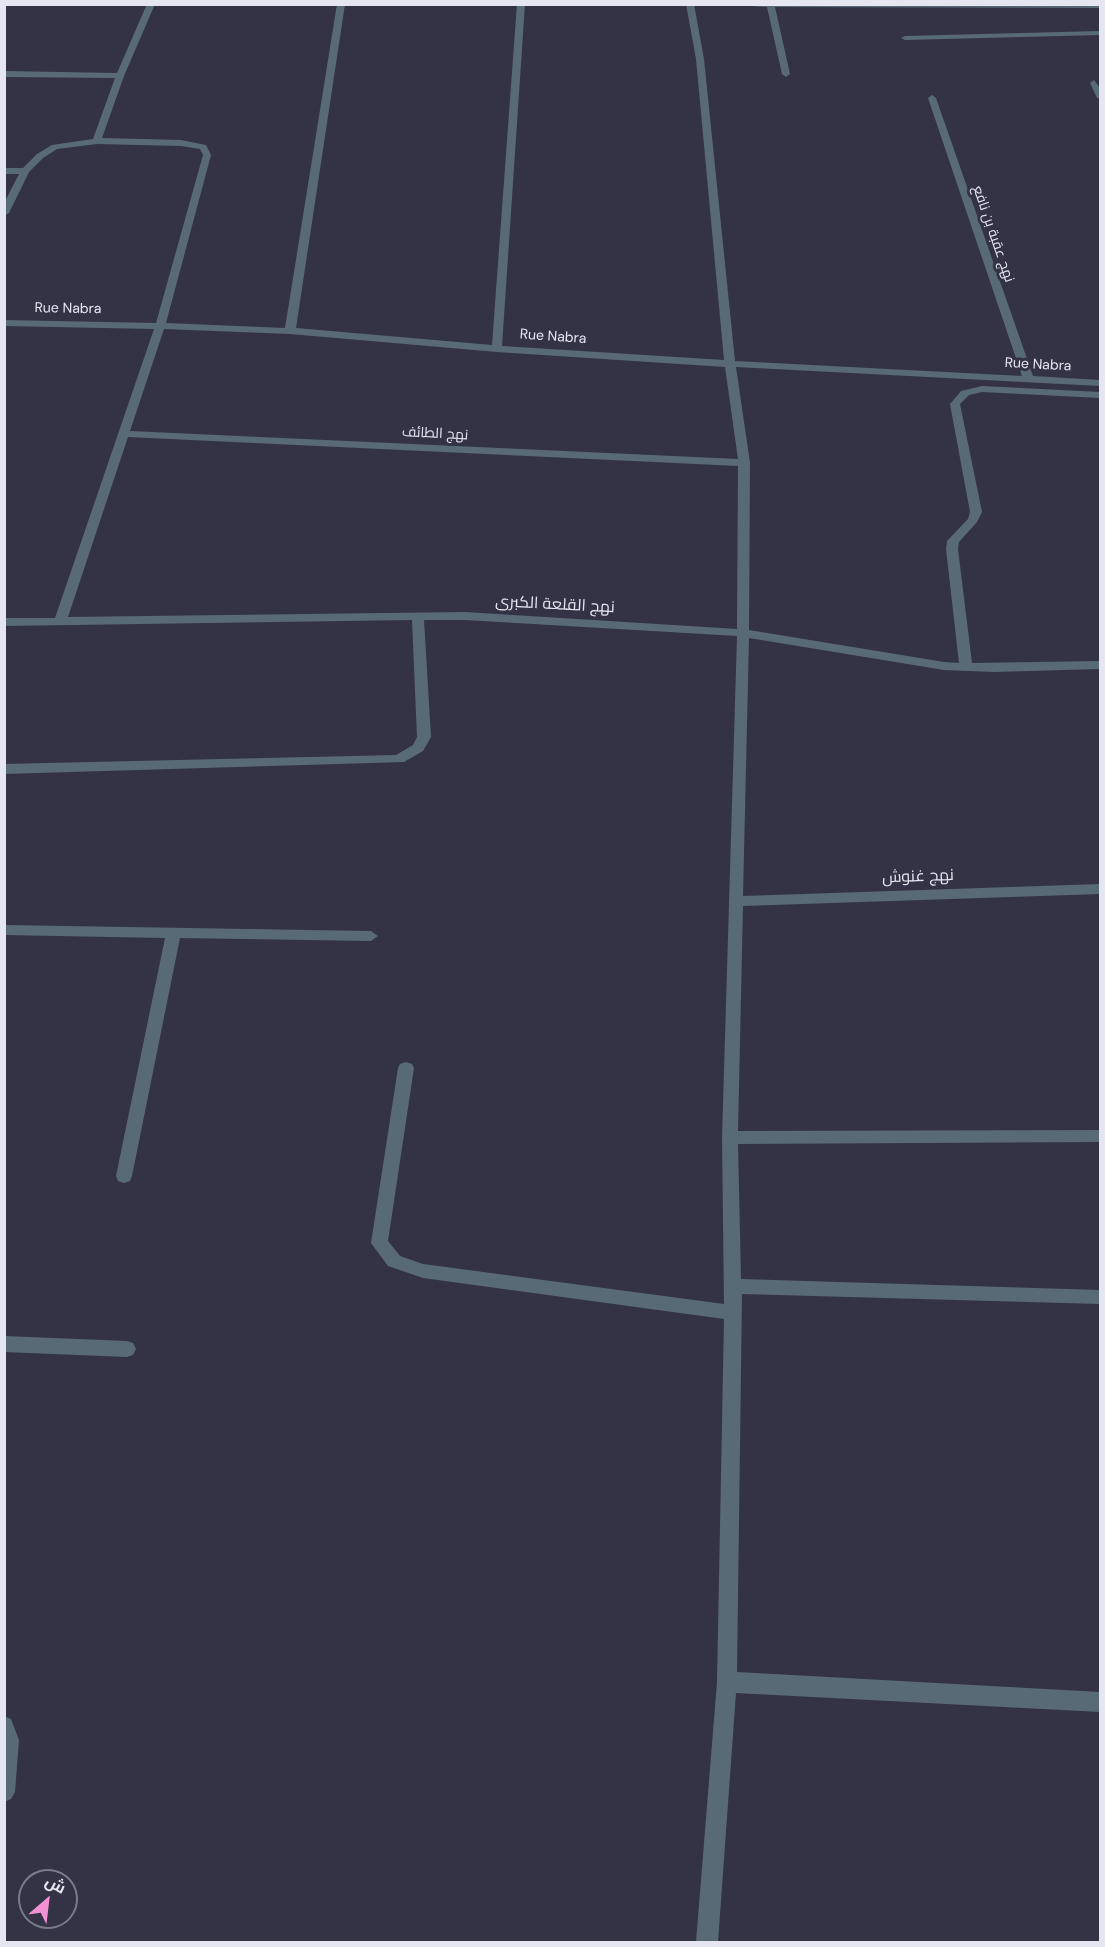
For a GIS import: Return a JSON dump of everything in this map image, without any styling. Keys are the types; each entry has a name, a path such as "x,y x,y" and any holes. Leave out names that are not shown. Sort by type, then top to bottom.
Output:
{"street":[{"path":"97,141 120,75 151,4"},
{"path":"290,331 341,4"},
{"path":"497,349 521,4"},
{"path":"690,4 700,59 730,364 744,463 743,633 730,1138 733,1286 727,1682 707,1942"},
{"path":"720,4 1101,6"},
{"path":"771,5 786,74"},
{"path":"905,38 1101,33"},
{"path":"4,74 120,75"},
{"path":"1094,83 1101,96"},
{"name":"نهج عقبة بن نافع","path":"932,98 1029,380"},
{"path":"4,213 25,171 40,156 56,147 97,141 182,143 203,147 207,154 206,167 160,326 60,622"},
{"path":"4,171 25,171"},
{"name":"Rue Nabra","path":"4,323 290,331 497,349 730,364 1101,383"},
{"path":"966,667 952,549 958,534 973,520 976,512 955,404 965,393 982,389 1101,395"},
{"name":"نهج الطائف","path":"124,434 744,463"},
{"path":"4,769 399,759 418,747 424,737 418,617"},
{"name":"نهج القلعة الكبرى","path":"4,622 496,617 743,633 944,666 1101,665"},
{"name":"نهج غنوش","path":"736,901 1101,889"},
{"path":"4,930 371,936"},
{"path":"124,1176 173,934"},
{"path":"406,1068 379,1243 394,1261 423,1271 732,1313"},
{"path":"730,1138 1101,1136"},
{"path":"733,1286 1101,1297"},
{"path":"4,1344 127,1349"},
{"path":"727,1682 1101,1702"},
{"path":"4,1726 9,1740 4,1792"}]}
